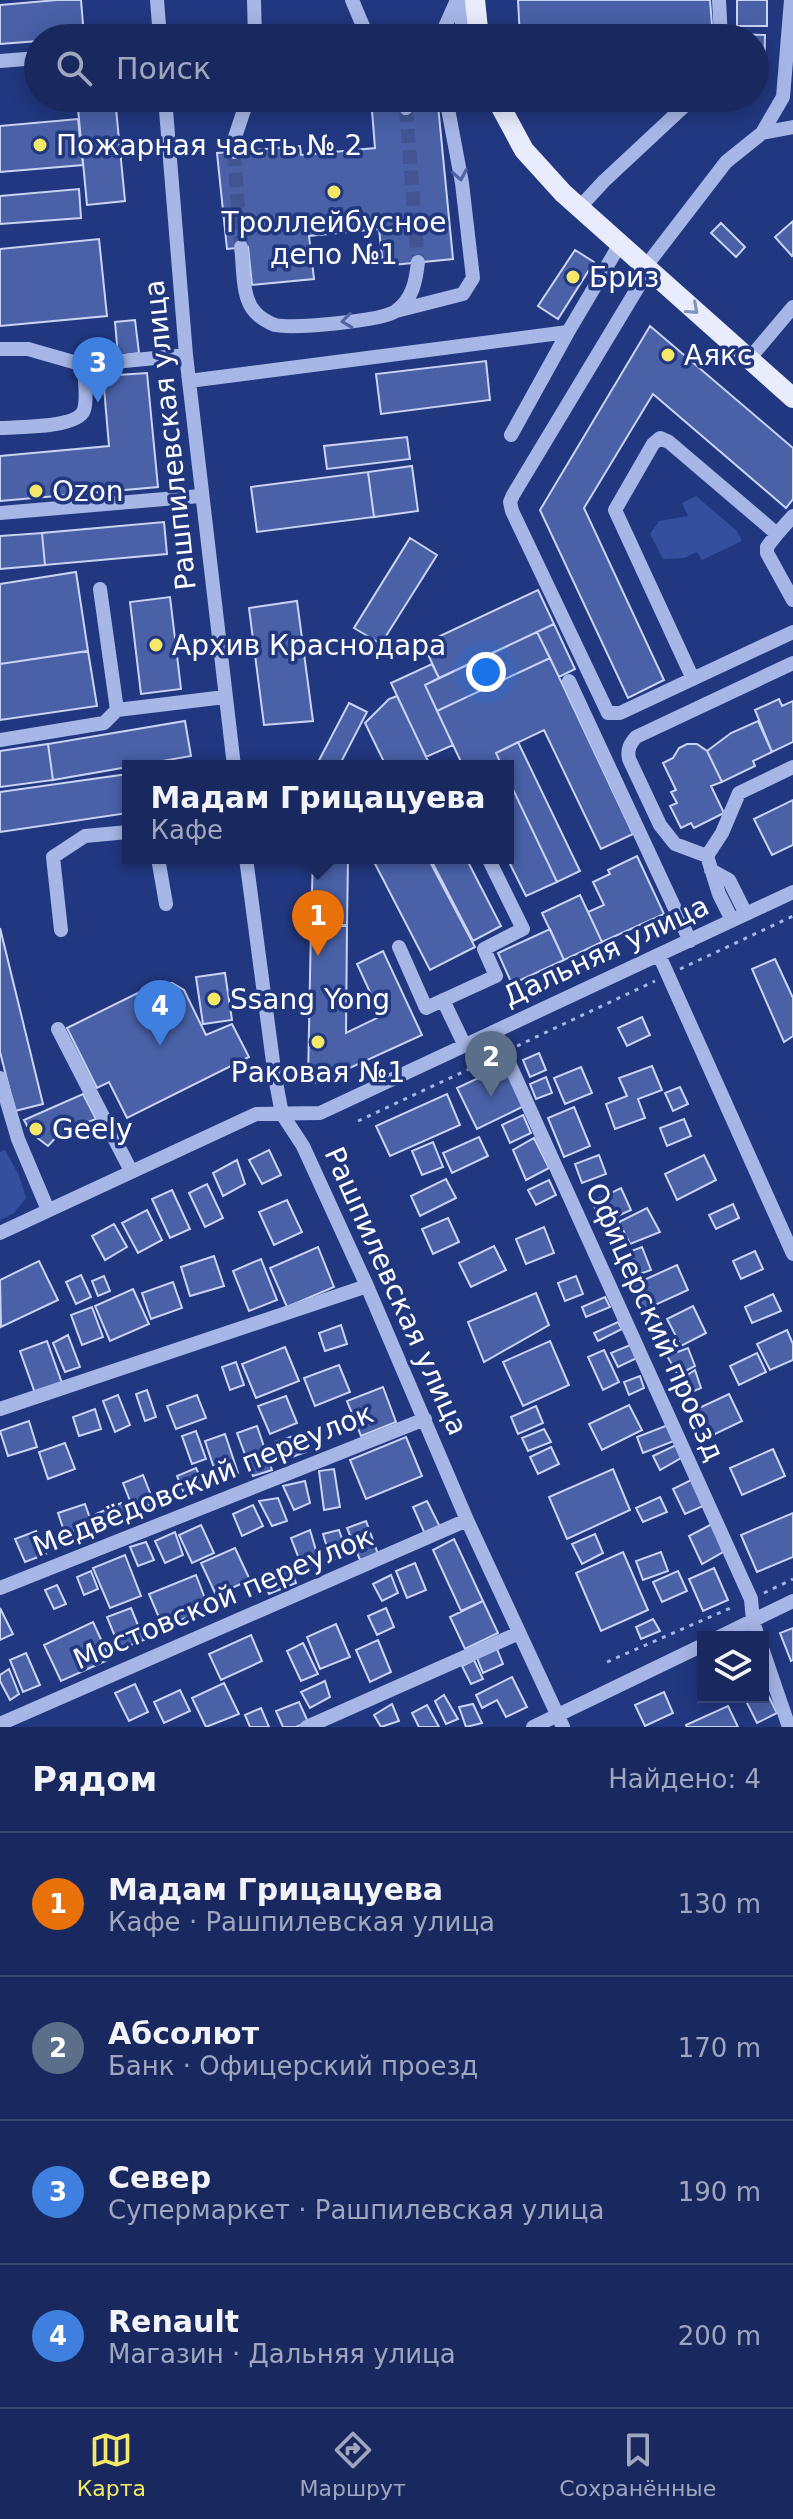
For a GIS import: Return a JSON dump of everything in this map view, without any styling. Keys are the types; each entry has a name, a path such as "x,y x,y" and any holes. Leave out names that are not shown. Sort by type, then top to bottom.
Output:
{"main road":[{"path":"475,0 478,24"},
{"path":"503,112 524,150 579,208 793,398"}],"street":[{"path":"157,0 159,24"},
{"path":"254,0 255,24"},
{"path":"352,0 362,24"},
{"path":"447,24 458,0"},
{"path":"458,0 462,24"},
{"path":"719,0 720,24"},
{"path":"791,0 783,97 762,133 726,162 648,268 510,502 608,713 620,713 793,632"},
{"path":"0,61 24,59"},
{"name":"Рашпилевская улица","path":"166,112 200,496 233,760"},
{"path":"234,152 235,137 243,112"},
{"path":"241,247 247,302 256,315 273,325 313,326 361,320 463,294 473,278 462,183 449,112"},
{"path":"579,208 678,112"},
{"path":"762,133 793,127"},
{"path":"511,435 620,244"},
{"path":"396,311 416,287 418,262"},
{"path":"749,359 793,307"},
{"path":"189,381 568,332"},
{"path":"0,349 28,349 84,365 186,355"},
{"path":"0,428 69,422 80,417 85,408 84,365"},
{"path":"693,679 616,515 616,505 656,440 664,439 777,534"},
{"path":"0,513 200,496"},
{"path":"793,516 767,547 767,553 793,600"},
{"path":"100,589 117,710"},
{"path":"739,917 730,876 675,844 660,825 628,751 636,737 793,663"},
{"path":"569,681 690,941"},
{"path":"0,740 104,723 117,710 225,697"},
{"path":"709,863 739,793 793,767"},
{"path":"61,930 53,857 85,836 122,833"},
{"path":"709,863 739,917"},
{"path":"159,864 166,904"},
{"name":"Рашпилевская улица","path":"247,864 282,1114 303,1146 467,1520 560,1721"},
{"path":"399,947 426,1008 496,976 484,949 523,929 491,864"},
{"name":"Дальняя улица","path":"0,1233 256,1114 320,1113 793,892"},
{"path":"659,955 793,1254"},
{"path":"443,1000 465,1046"},
{"path":"58,1029 131,1171"},
{"name":"Офицерский проезд","path":"495,1032 751,1599 756,1631"},
{"path":"0,1078 18,1139 48,1210"},
{"path":"0,1409 367,1286"},
{"name":"Медвёдовский переулок","path":"0,1588 425,1419"},
{"name":"Мостовской переулок","path":"0,1724 467,1520"},
{"path":"732,1631 793,1601"},
{"path":"307,1727 519,1633"},
{"path":"533,1727 560,1721 697,1648"},
{"path":"769,1669 789,1727"}],"path":[{"path":"358,1121 793,916"},
{"path":"607,1662 793,1579"}],"shaded area":[{"path":"696,496 737,531 742,541 702,560 697,552 684,558 663,559 650,534 659,521 688,516 682,503"},
{"path":"5,1150 19,1175 26,1198 14,1213 0,1220 0,1152"}],"building":[{"path":"81,0 83,24 24,24 24,42 0,44 0,5"},
{"path":"518,0 710,0 712,24 519,24"},
{"path":"737,0 767,0 767,24 737,24"},
{"path":"78,112 116,112 125,201 87,205"},
{"name":"Троллейбусное депо №1","path":"372,112 439,112 453,259 383,266 379,229 309,236 314,279 252,285 248,247 227,249 217,153 300,146 301,155 375,148"},
{"name":"Пожарная часть № 2","path":"78,119 83,165 0,172 0,126"},
{"path":"79,189 81,218 0,224 0,196"},
{"path":"793,221 793,255 792,256 775,237"},
{"path":"721,223 745,247 736,257 711,233"},
{"path":"99,239 107,316 0,326 0,249"},
{"path":"575,250 594,262 558,319 538,306"},
{"path":"135,320 139,353 118,356 115,322"},
{"path":"650,326 793,448 793,499 786,508 653,394 584,508 664,680 628,698 540,510"},
{"path":"486,361 490,400 381,414 376,374"},
{"path":"147,373 158,487 0,501 0,456 109,446 103,376"},
{"path":"407,437 410,459 327,469 324,446"},
{"path":"412,466 418,511 374,517 368,472"},
{"path":"368,472 374,517 257,532 251,487"},
{"path":"164,522 167,554 45,565 42,533"},
{"path":"42,533 45,565 0,569 0,536"},
{"path":"410,538 437,555 381,644 354,628"},
{"path":"76,572 88,651 0,664 0,584"},
{"path":"538,590 554,624 439,678 423,644"},
{"name":"Архив Краснодара","path":"170,597 181,689 141,694 130,602"},
{"path":"297,601 313,721 264,725 249,608"},
{"path":"554,624 575,669 559,677 537,632"},
{"path":"537,632 550,658 437,711 425,685"},
{"path":"88,651 97,706 0,720 0,664"},
{"path":"550,658 633,834 601,849 544,730 496,753 499,760 460,760 437,711"},
{"path":"432,664 439,678 425,685 453,745 426,757 391,683"},
{"path":"397,696 428,760 383,760 365,723 389,699"},
{"path":"779,699 782,706 793,701 793,742 772,752 755,710"},
{"path":"349,703 367,712 342,760 319,760"},
{"path":"185,721 191,756 168,760 122,760 122,768 53,780 48,744"},
{"path":"758,721 772,752 753,761 755,766 722,782 707,751 731,733"},
{"path":"518,742 580,871 557,882 514,792 514,760 499,760 496,753"},
{"path":"48,744 53,780 0,787 0,751"},
{"path":"687,744 697,744 707,751 722,782 711,786 724,813 694,828 691,823 681,828 670,806 677,803 671,792 676,790 663,763"},
{"path":"122,775 122,814 0,832 0,792"},
{"path":"514,792 557,882 526,896 510,864 514,864"},
{"path":"793,800 793,845 772,855 754,819"},
{"path":"637,856 664,914 602,942 588,912 604,905 593,882 610,874 608,870"},
{"path":"313,864 348,864 347,925 311,925"},
{"path":"375,864 431,864 475,947 430,970"},
{"path":"433,864 469,864 501,926 473,941"},
{"path":"580,895 602,942 564,960 542,913"},
{"path":"311,926 347,926 346,1033 381,1016 357,964 383,951 422,1035 317,1083 308,1079"},
{"path":"0,928 43,1104 15,1111 0,1052"},
{"path":"550,929 564,960 512,984 498,953"},
{"path":"775,959 793,998 793,1036 784,1042 752,969"},
{"name":"Ssang Yong","path":"225,973 232,1020 203,1024 196,977"},
{"path":"158,983 172,983 184,990 206,1035 232,1024 249,1057 127,1118 109,1082 97,1088 67,1028"},
{"path":"642,1017 650,1035 627,1046 618,1028"},
{"path":"539,1053 546,1070 530,1077 523,1060"},
{"path":"504,1066 524,1106 477,1129 457,1088"},
{"path":"652,1066 662,1090 638,1099 645,1118 615,1129 606,1104 627,1096 619,1078"},
{"path":"581,1067 592,1093 565,1104 554,1078"},
{"path":"546,1077 552,1093 536,1099 530,1084"},
{"path":"680,1087 688,1104 673,1111 665,1093"},
{"path":"83,1094 96,1119 61,1132 48,1146 31,1133 24,1120"},
{"path":"447,1094 460,1125 390,1156 376,1126"},
{"path":"574,1107 590,1146 564,1157 548,1118"},
{"path":"523,1115 531,1133 510,1143 502,1125"},
{"path":"684,1119 691,1136 667,1146 660,1128"},
{"path":"479,1137 488,1156 452,1173 443,1153"},
{"path":"534,1138 549,1168 526,1180 513,1150"},
{"path":"433,1142 443,1167 422,1175 412,1151"},
{"path":"269,1150 281,1175 262,1184 249,1160"},
{"path":"599,1155 606,1174 582,1183 575,1164"},
{"path":"704,1155 716,1180 677,1200 665,1174"},
{"path":"237,1160 245,1184 223,1196 213,1173"},
{"path":"446,1179 456,1198 420,1216 411,1196"},
{"path":"549,1180 556,1195 536,1205 528,1190"},
{"path":"207,1184 223,1218 205,1227 189,1193"},
{"path":"621,1188 631,1210 602,1223 592,1202"},
{"path":"172,1190 190,1229 170,1238 152,1199"},
{"path":"287,1200 302,1232 274,1245 259,1212"},
{"path":"733,1204 739,1218 716,1229 709,1215"},
{"path":"647,1208 660,1232 630,1244 619,1222"},
{"path":"147,1210 162,1240 138,1253 122,1223"},
{"path":"448,1218 459,1242 433,1254 422,1229"},
{"path":"114,1224 127,1247 105,1260 92,1236"},
{"path":"544,1227 554,1253 526,1264 516,1239"},
{"path":"494,1246 506,1270 471,1287 459,1263"},
{"path":"318,1247 334,1287 287,1307 270,1268"},
{"path":"642,1247 651,1270 626,1279 618,1256"},
{"path":"755,1251 763,1269 741,1279 733,1261"},
{"path":"214,1256 224,1286 190,1296 181,1267"},
{"path":"261,1259 277,1300 249,1311 233,1271"},
{"path":"39,1261 58,1300 1,1327 0,1280"},
{"path":"677,1265 688,1290 644,1310 633,1285"},
{"path":"81,1275 91,1297 76,1304 66,1282"},
{"path":"104,1276 110,1291 98,1296 92,1281"},
{"path":"576,1276 583,1294 565,1301 558,1283"},
{"path":"173,1282 182,1308 151,1319 142,1293"},
{"path":"133,1289 149,1324 110,1341 95,1306"},
{"path":"536,1293 549,1325 484,1362 468,1322"},
{"path":"773,1294 781,1311 752,1323 745,1307"},
{"path":"605,1297 610,1307 586,1317 582,1307"},
{"path":"693,1306 706,1333 681,1346 667,1319"},
{"path":"92,1307 103,1337 82,1345 71,1315"},
{"path":"618,1322 622,1329 598,1341 594,1333"},
{"path":"341,1325 347,1344 325,1351 319,1333"},
{"path":"787,1330 793,1344 793,1360 770,1370 757,1344"},
{"path":"68,1335 80,1367 65,1372 53,1343"},
{"path":"47,1341 63,1386 36,1396 20,1351"},
{"path":"550,1341 569,1385 523,1406 503,1362"},
{"path":"635,1343 641,1356 618,1367 611,1353"},
{"path":"285,1347 299,1381 256,1398 242,1364"},
{"path":"688,1348 695,1366 678,1375 667,1356"},
{"path":"604,1350 619,1382 603,1390 588,1357"},
{"path":"757,1353 766,1372 739,1385 730,1366"},
{"path":"236,1362 244,1385 230,1390 222,1367"},
{"path":"339,1365 350,1392 315,1406 304,1378"},
{"path":"695,1370 701,1388 680,1397 672,1385"},
{"path":"640,1376 644,1388 629,1395 624,1382"},
{"path":"383,1387 396,1422 361,1436 347,1401"},
{"path":"147,1390 156,1417 145,1421 136,1394"},
{"path":"729,1394 742,1421 711,1436 697,1409"},
{"path":"118,1395 130,1425 115,1432 103,1401"},
{"path":"197,1395 206,1418 176,1429 167,1406"},
{"path":"286,1396 297,1423 270,1434 258,1406"},
{"path":"629,1405 642,1430 602,1450 589,1424"},
{"path":"536,1406 543,1423 518,1434 511,1417"},
{"path":"95,1409 101,1429 79,1436 73,1417"},
{"path":"29,1421 37,1447 8,1456 0,1431"},
{"path":"668,1425 674,1441 643,1453 637,1437"},
{"path":"257,1426 272,1470 253,1476 237,1433"},
{"path":"544,1429 551,1442 528,1451 522,1438"},
{"path":"196,1431 206,1459 192,1464 182,1436"},
{"path":"225,1434 238,1473 218,1480 205,1441"},
{"path":"300,1434 306,1452 281,1461 275,1442"},
{"path":"406,1437 422,1476 366,1499 350,1460"},
{"path":"65,1443 75,1469 48,1479 39,1452"},
{"path":"676,1445 681,1458 660,1470 653,1456"},
{"path":"551,1447 559,1464 538,1474 530,1457"},
{"path":"773,1449 785,1476 742,1495 730,1468"},
{"path":"196,1468 205,1488 185,1496 177,1476"},
{"path":"334,1469 340,1507 324,1510 319,1471"},
{"path":"613,1469 630,1510 567,1539 549,1497"},
{"path":"143,1475 154,1503 134,1511 123,1483"},
{"path":"691,1480 703,1506 685,1514 673,1489"},
{"path":"305,1481 310,1503 294,1510 283,1486"},
{"path":"660,1497 667,1512 643,1522 636,1508"},
{"path":"278,1498 287,1521 272,1526 259,1501"},
{"path":"427,1501 440,1527 425,1534 413,1507"},
{"path":"121,1503 127,1517 102,1528 96,1514"},
{"path":"85,1504 92,1524 65,1534 58,1513"},
{"path":"253,1505 263,1526 242,1536 233,1514"},
{"path":"793,1513 793,1557 757,1572 741,1535"},
{"path":"366,1521 378,1554 360,1560 347,1528"},
{"path":"712,1524 723,1552 702,1564 689,1536"},
{"path":"201,1525 214,1553 192,1563 179,1535"},
{"path":"310,1530 319,1561 303,1569 291,1538"},
{"path":"339,1530 347,1554 331,1561 323,1534"},
{"path":"36,1531 46,1554 25,1562 15,1539"},
{"path":"175,1532 183,1555 165,1563 155,1541"},
{"path":"595,1534 603,1553 582,1564 572,1544"},
{"path":"454,1539 483,1601 461,1611 433,1550"},
{"path":"146,1542 154,1560 138,1566 130,1547"},
{"path":"235,1548 250,1580 216,1595 201,1563"},
{"path":"623,1552 648,1610 601,1631 576,1573"},
{"path":"661,1552 668,1571 643,1580 636,1561"},
{"path":"125,1555 141,1596 110,1608 93,1568"},
{"path":"415,1563 426,1590 407,1598 396,1571"},
{"path":"289,1564 296,1583 269,1594 261,1575"},
{"path":"714,1568 728,1600 703,1611 689,1579"},
{"path":"91,1571 98,1589 84,1595 77,1577"},
{"path":"678,1571 687,1591 662,1602 653,1582"},
{"path":"196,1575 209,1609 163,1627 149,1594"},
{"path":"391,1575 398,1593 382,1601 373,1584"},
{"path":"57,1585 66,1604 54,1609 45,1590"},
{"path":"483,1601 498,1633 465,1649 450,1617"},
{"path":"0,1608 13,1634 0,1640"},
{"path":"131,1608 144,1640 120,1649 107,1617"},
{"path":"386,1608 394,1627 377,1635 368,1616"},
{"path":"653,1619 660,1631 641,1639 636,1627"},
{"path":"93,1622 110,1659 61,1681 44,1645"},
{"path":"336,1624 350,1657 320,1669 307,1637"},
{"path":"793,1628 793,1660 791,1661 780,1633"},
{"path":"251,1635 262,1661 221,1680 209,1654"},
{"path":"378,1640 391,1672 370,1682 356,1650"},
{"path":"303,1643 318,1674 301,1681 287,1651"},
{"path":"497,1649 503,1664 483,1673 477,1658"},
{"path":"26,1653 40,1685 23,1692 10,1660"},
{"path":"474,1660 483,1679 471,1684 462,1666"},
{"path":"9,1669 19,1694 10,1700 0,1681 0,1675"},
{"path":"512,1677 527,1707 506,1717 497,1700 482,1708 476,1695"},
{"path":"325,1681 330,1697 310,1708 301,1692"},
{"path":"224,1683 239,1714 206,1727 192,1698"},
{"path":"135,1684 148,1712 129,1721 115,1693"},
{"path":"180,1690 190,1711 164,1723 154,1702"},
{"path":"664,1692 673,1713 645,1726 635,1705"},
{"path":"444,1695 458,1719 446,1724 435,1701"},
{"path":"769,1697 777,1713 757,1723 747,1703 769,1703"},
{"path":"299,1702 308,1722 296,1727 283,1727 276,1711"},
{"path":"392,1704 399,1721 381,1727 374,1715"},
{"path":"473,1704 482,1723 466,1727 459,1707"},
{"path":"427,1705 439,1727 419,1727 412,1713"},
{"path":"728,1706 738,1727 686,1725"},
{"path":"261,1708 269,1727 250,1727 245,1715"}],"tunnel":[{"path":"406,112 418,262"},
{"path":"234,152 241,247"}],"place":[{"name":"Пожарная часть № 2","path":"40,145"},
{"name":"Троллейбусное депо №1","path":"334,192"},
{"name":"Бриз","path":"573,277"},
{"name":"Аякс","path":"668,355"},
{"name":"Север","path":"98,403"},
{"name":"Ozon","path":"36,491"},
{"name":"Архив Краснодара","path":"156,645"},
{"name":"Мадам Грицацуева","path":"318,956"},
{"name":"Ssang Yong","path":"214,999"},
{"name":"Раковая №1","path":"318,1042"},
{"name":"Renault","path":"160,1046"},
{"name":"Абсолют","path":"491,1097"},
{"name":"Geely","path":"36,1129"}]}
